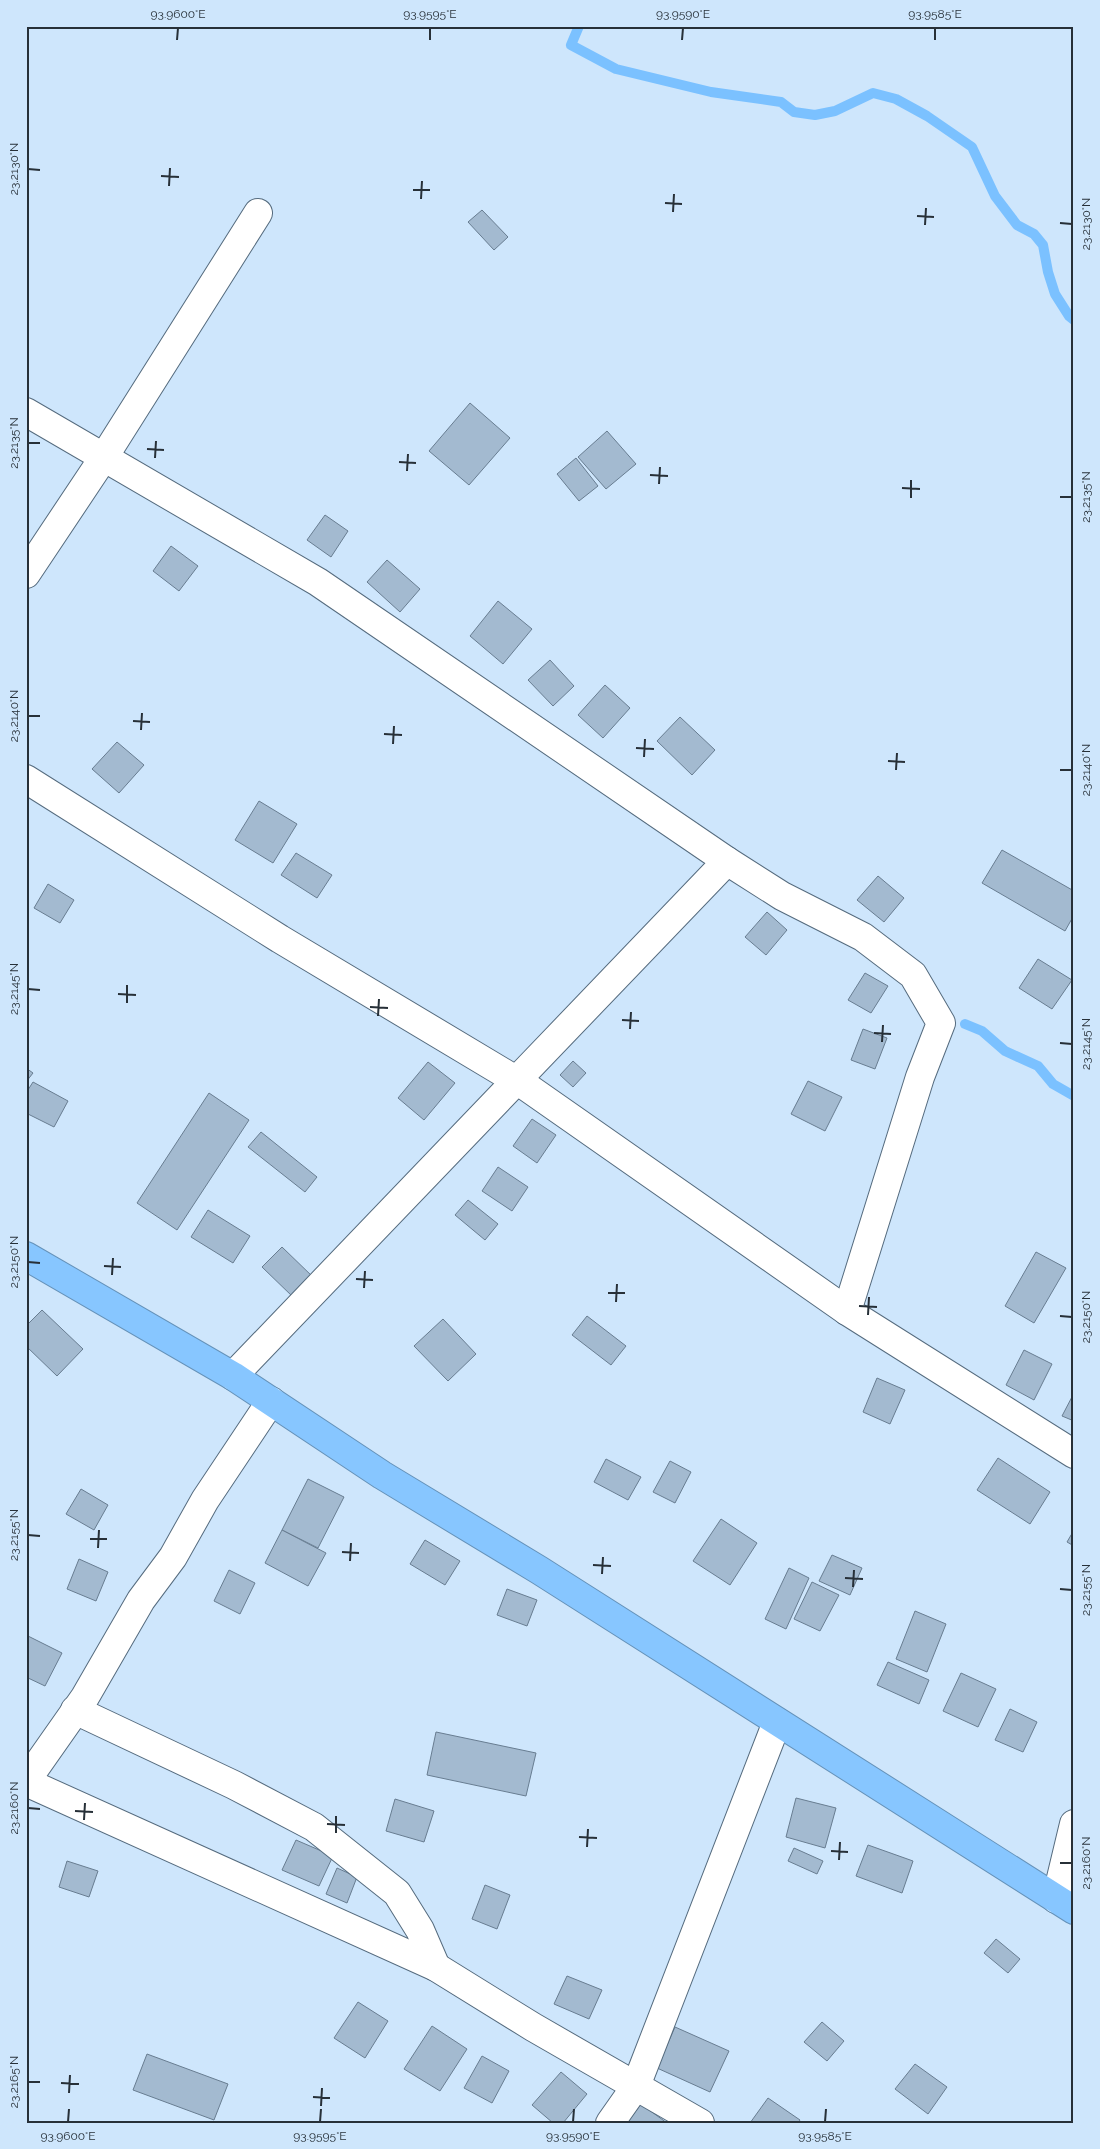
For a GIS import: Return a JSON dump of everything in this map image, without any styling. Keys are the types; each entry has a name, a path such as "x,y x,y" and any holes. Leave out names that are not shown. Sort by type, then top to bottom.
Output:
{"highway":[{"path":"26,1256 233,1376 382,1475 539,1570 1065,1905"}],"street":[{"path":"26,574 104,457 258,213"},
{"path":"26,412 318,582 727,860 782,896 863,936 913,975 941,1022 920,1077 847,1311"},
{"path":"26,779 280,939 515,1081 847,1311 1074,1454"},
{"path":"233,1376 727,860"},
{"path":"271,1400 204,1500 173,1557 141,1600 85,1697 26,1782 436,1967 533,2027 700,2123"},
{"path":"75,1710 234,1785 314,1827 396,1893 420,1930 436,1967"},
{"path":"610,2123 636,2086 777,1722"},
{"path":"1065,1905 1074,1824"}],"building":[{"path":"482,210 508,237 494,250 468,222"},
{"path":"470,403 510,438 469,485 429,451"},
{"path":"607,431 636,464 606,489 578,457"},
{"path":"576,458 598,486 579,501 557,474"},
{"path":"325,515 348,531 331,557 307,540"},
{"path":"171,546 198,566 179,591 153,571"},
{"path":"387,560 420,589 400,612 367,582"},
{"path":"498,601 532,629 503,664 470,636"},
{"path":"550,660 574,686 553,706 528,680"},
{"path":"605,685 630,708 603,738 578,715"},
{"path":"680,717 715,750 692,775 657,741"},
{"path":"117,742 144,765 119,793 92,769"},
{"path":"259,801 297,824 273,863 235,840"},
{"path":"1002,850 1074,891 1074,915 1065,931 982,883"},
{"path":"296,853 332,875 317,898 281,875"},
{"path":"878,876 904,898 884,922 857,900"},
{"path":"48,884 74,900 60,923 34,908"},
{"path":"767,912 787,930 766,955 745,937"},
{"path":"1038,959 1072,980 1052,1009 1019,988"},
{"path":"865,973 888,986 871,1013 848,1000"},
{"path":"863,1029 887,1038 875,1069 851,1060"},
{"path":"573,1061 586,1073 573,1087 560,1075"},
{"path":"428,1062 455,1083 424,1120 398,1098"},
{"path":"26,1068 33,1073 26,1082"},
{"path":"808,1081 842,1097 825,1131 791,1114"},
{"path":"33,1082 68,1101 54,1127 26,1113 26,1093"},
{"path":"209,1093 249,1120 177,1230 137,1203"},
{"path":"532,1119 556,1135 537,1163 513,1146"},
{"path":"261,1132 317,1177 305,1192 248,1147"},
{"path":"498,1167 528,1187 512,1211 482,1191"},
{"path":"468,1200 498,1224 485,1240 455,1215"},
{"path":"208,1210 250,1236 233,1263 191,1237"},
{"path":"282,1247 313,1277 293,1297 262,1267"},
{"path":"1036,1252 1066,1268 1034,1323 1005,1306"},
{"path":"42,1310 83,1349 57,1376 26,1346 26,1326"},
{"path":"587,1316 626,1346 611,1365 572,1335"},
{"path":"443,1319 476,1354 448,1381 414,1346"},
{"path":"1024,1350 1052,1364 1034,1400 1006,1385"},
{"path":"877,1378 905,1390 890,1424 863,1412"},
{"path":"1074,1393 1074,1421 1062,1416"},
{"path":"998,1458 1050,1492 1030,1524 977,1490"},
{"path":"606,1459 641,1477 628,1500 594,1482"},
{"path":"670,1461 691,1472 675,1503 653,1492"},
{"path":"308,1479 344,1497 318,1548 282,1530"},
{"path":"81,1489 108,1505 94,1530 66,1514"},
{"path":"721,1519 757,1543 730,1585 693,1561"},
{"path":"282,1530 326,1553 308,1586 265,1563"},
{"path":"1074,1530 1074,1546 1067,1542"},
{"path":"425,1540 460,1561 445,1585 410,1564"},
{"path":"832,1555 862,1568 850,1595 819,1581"},
{"path":"79,1559 108,1572 96,1601 67,1589"},
{"path":"789,1568 809,1578 786,1629 765,1619"},
{"path":"229,1570 255,1583 240,1614 214,1601"},
{"path":"812,1582 839,1595 820,1631 794,1619"},
{"path":"507,1589 537,1600 527,1626 497,1615"},
{"path":"915,1611 946,1624 927,1672 896,1659"},
{"path":"26,1635 62,1653 45,1686 26,1677"},
{"path":"888,1662 929,1680 919,1704 877,1685"},
{"path":"961,1673 996,1689 978,1727 943,1711"},
{"path":"1010,1709 1037,1722 1023,1752 995,1740"},
{"path":"436,1732 536,1753 526,1796 427,1775"},
{"path":"796,1798 836,1808 825,1848 786,1837"},
{"path":"395,1799 434,1811 424,1842 386,1831"},
{"path":"296,1840 333,1856 319,1886 282,1870"},
{"path":"868,1845 913,1861 902,1893 856,1876"},
{"path":"794,1848 823,1861 817,1874 788,1861"},
{"path":"67,1861 98,1871 89,1897 59,1887"},
{"path":"337,1868 357,1877 347,1903 326,1894"},
{"path":"485,1885 510,1895 497,1929 472,1919"},
{"path":"996,1939 1020,1959 1008,1973 984,1953"},
{"path":"567,1976 602,1990 589,2019 554,2004"},
{"path":"358,2002 388,2021 365,2058 334,2038"},
{"path":"822,2022 844,2041 827,2061 804,2042"},
{"path":"432,2026 467,2049 440,2091 404,2069"},
{"path":"675,2027 729,2051 710,2092 657,2068"},
{"path":"147,2054 228,2084 214,2120 133,2090"},
{"path":"482,2056 509,2071 492,2103 464,2088"},
{"path":"915,2064 947,2087 928,2114 895,2089"},
{"path":"561,2072 587,2094 563,2123 553,2123 532,2105"},
{"path":"768,2098 800,2120 798,2123 750,2123"},
{"path":"641,2104 667,2123 627,2123"}],"waterway":[{"path":"579,26 571,45 616,69 711,92 781,102 794,112 815,115 835,111 873,93 896,99 927,116 972,147 995,196 1017,225 1034,234 1043,245 1048,272 1055,294 1069,316 1074,320"},
{"path":"965,1024 982,1031 1005,1051 1038,1066 1053,1084 1074,1096"}]}
